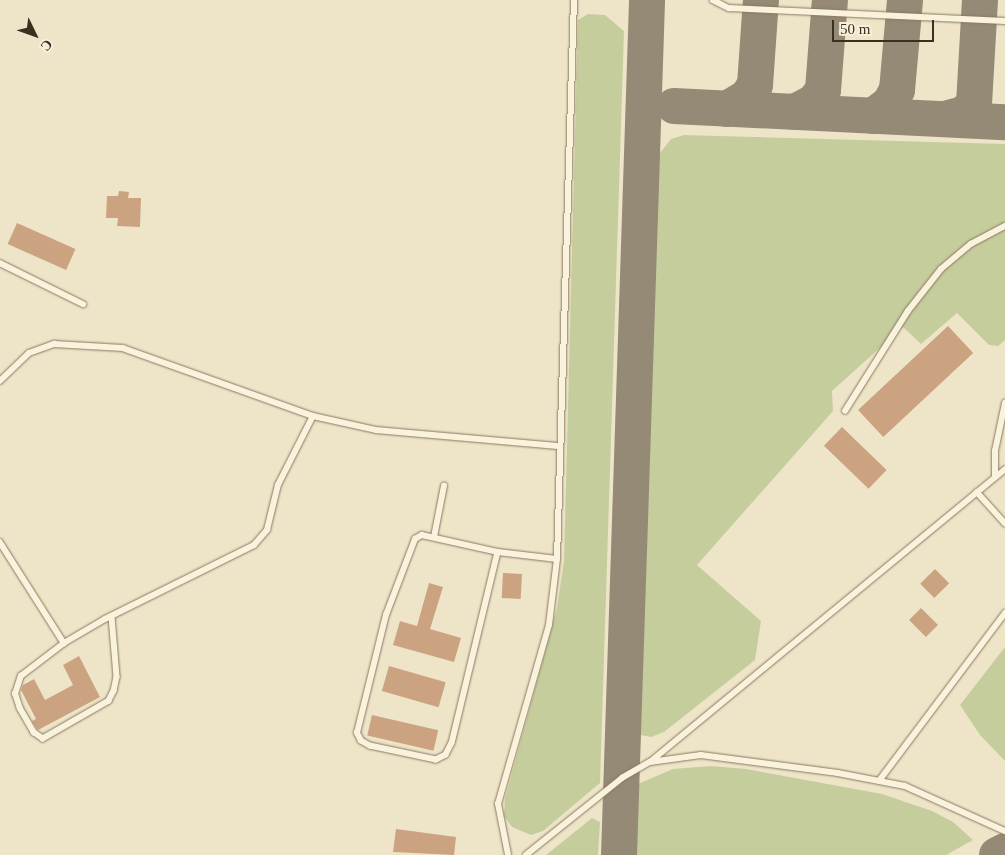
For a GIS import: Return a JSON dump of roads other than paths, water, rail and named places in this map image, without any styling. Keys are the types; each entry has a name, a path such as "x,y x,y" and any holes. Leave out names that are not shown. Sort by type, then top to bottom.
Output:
{"lane":[{"path":"508,855 498,804 549,625 557,559 574,0"},
{"path":"713,0 730,8 1005,21"},
{"path":"845,411 908,311 941,269 970,244 1005,226"},
{"path":"0,263 83,304"},
{"path":"0,381 29,353 54,344 124,348 312,416 376,430 560,446"},
{"path":"995,476 995,451 1005,403"},
{"path":"112,617 117,677 112,696 96,709 43,739 34,733 20,709 16,684 20,676 64,643 112,617 254,544 267,530 278,485 312,416"},
{"path":"526,855 622,778 650,762 1005,469"},
{"path":"434,537 444,486"},
{"path":"977,492 1005,522"},
{"path":"498,552 452,743 446,755 436,760 370,746 361,741 357,732 386,615 415,539 422,535 498,552 557,559"},
{"path":"0,542 64,643"},
{"path":"879,781 1005,613"},
{"path":"650,762 701,755 905,786 1005,831"}]}
